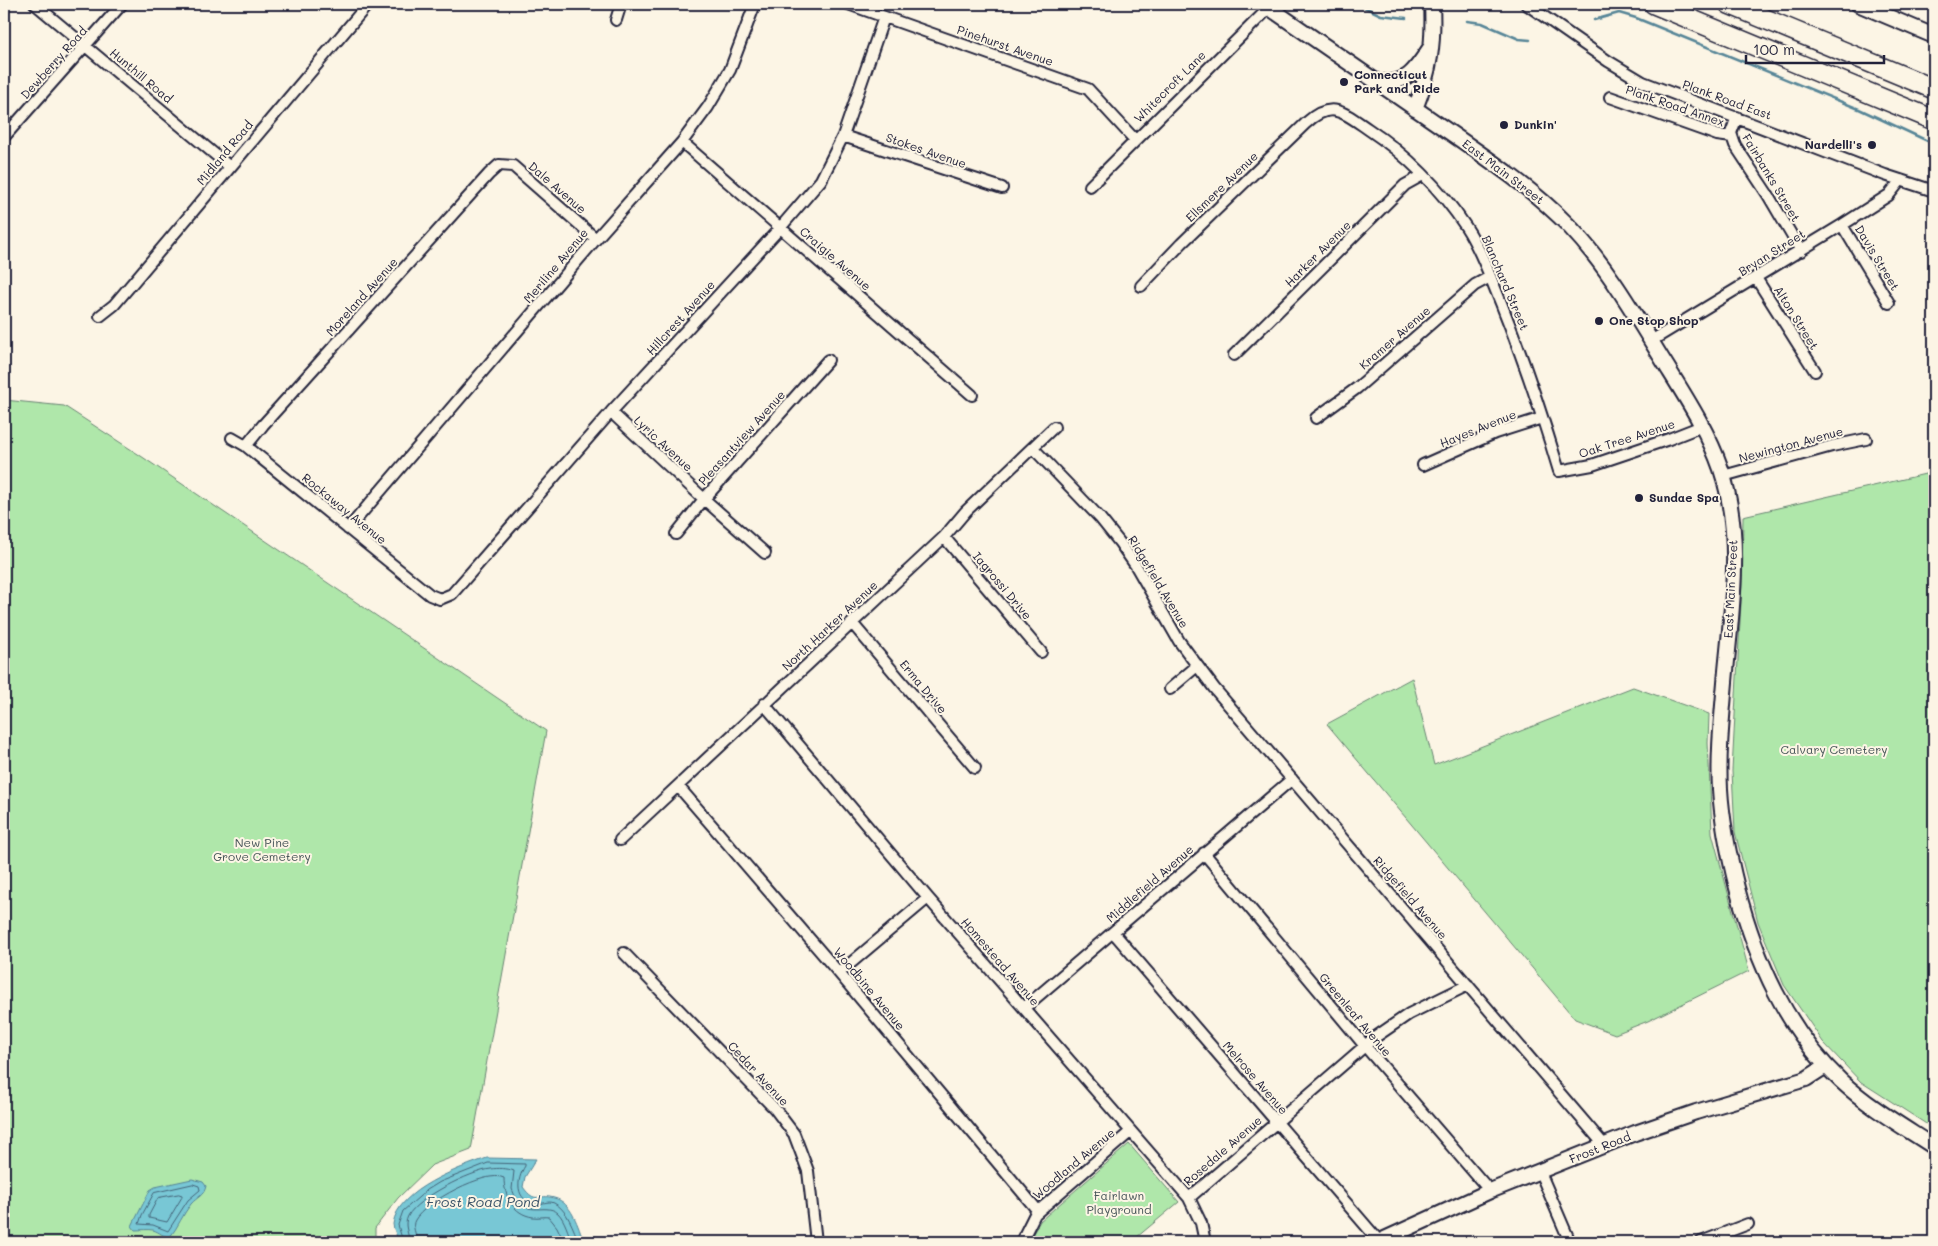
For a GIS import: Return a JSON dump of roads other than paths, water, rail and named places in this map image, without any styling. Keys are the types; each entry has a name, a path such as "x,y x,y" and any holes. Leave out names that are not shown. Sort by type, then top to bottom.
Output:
{"highway":[{"path":"1654,4 1934,120"},
{"path":"1729,4 1934,89"}],"main road":[{"path":"1415,109 1428,75 1432,45 1432,4"},
{"path":"1858,4 1934,36"},
{"name":"East Main Street","path":"1266,6 1508,173 1554,212 1600,262 1620,291 1702,426 1723,476 1731,513 1734,548 1720,759 1720,792 1726,837 1742,907 1761,963 1785,1010 1806,1042 1826,1066 1864,1100 1934,1147"},
{"path":"1377,82 1391,84 1404,80 1416,69 1432,45"},
{"name":"Frost Road","path":"1379,1242 1490,1191 1696,1112 1806,1078 1826,1066"}],"street":[{"name":"Hunthill Road","path":"35,4 230,167"},
{"name":"Dewberry Road","path":"4,137 122,4"},
{"name":"Midland Road","path":"100,316 114,305 368,4"},
{"path":"616,20 621,4"},
{"name":"Meriline Avenue","path":"348,529 596,239 682,142 708,107 730,70 755,4"},
{"name":"Pinehurst Avenue","path":"848,4 1088,88 1135,140"},
{"name":"Plank Road East","path":"1526,4 1608,62 1658,88 1901,180 1934,190"},
{"name":"Whitecroft Lane","path":"1090,186 1266,6"},
{"name":"Hillcrest Avenue","path":"440,599 452,594 611,412 780,228 820,180 843,136 884,17"},
{"name":"Plank Road Annex","path":"1610,97 1716,135 1732,137"},
{"name":"Blanchard Street","path":"1324,110 1336,110 1361,124 1398,150 1423,175 1466,227 1479,251 1522,357 1559,471"},
{"name":"Ellsmere Avenue","path":"1141,286 1182,243 1306,123 1324,110"},
{"name":"Fairbanks Street","path":"1737,117 1732,137 1734,145 1768,195 1801,251"},
{"name":"Stokes Avenue","path":"843,136 1002,188"},
{"name":"Craigie Avenue","path":"682,142 972,395"},
{"name":"Dale Avenue","path":"499,165 513,166 596,239"},
{"name":"Moreland Avenue","path":"246,446 499,165"},
{"name":"Harker Avenue","path":"1234,355 1405,185 1423,175"},
{"name":"Bryan Street","path":"1651,341 1801,251 1889,195 1901,180"},
{"name":"Davis Street","path":"1842,225 1889,303"},
{"name":"Kramer Avenue","path":"1316,418 1357,388 1475,285 1490,277"},
{"name":"Alton Street","path":"1756,278 1815,371"},
{"name":"Pleasantview Avenue","path":"676,534 704,499 828,360"},
{"name":"Lyric Avenue","path":"611,412 765,553"},
{"name":"Hayes Avenue","path":"1423,465 1488,436 1542,418"},
{"name":"Oak Tree Avenue","path":"1559,471 1592,465 1669,440 1702,426"},
{"name":"North Harker Avenue","path":"620,840 944,537 966,510 1054,427"},
{"name":"Rockaway Avenue","path":"232,438 246,446 430,596 440,599"},
{"name":"Newington Avenue","path":"1723,476 1832,446 1866,440"},
{"name":"Ridgefield Avenue","path":"1033,448 1094,512 1120,543 1136,566 1173,631 1197,666 1605,1146"},
{"name":"Iagrossi Drive","path":"944,537 1041,652"},
{"name":"Erma Drive","path":"852,622 975,768"},
{"path":"1170,689 1197,666"},
{"name":"Homestead Avenue","path":"764,704 928,898 1189,1198 1206,1242"},
{"name":"Middlefield Avenue","path":"1024,1008 1292,779"},
{"name":"Woodbine Avenue","path":"678,786 839,973 1038,1210"},
{"name":"Greenleaf Avenue","path":"1204,853 1365,1046 1490,1191"},
{"path":"839,973 928,898"},
{"name":"Melrose Avenue","path":"1113,932 1379,1242"},
{"name":"Cedar Avenue","path":"624,953 774,1109 794,1134 808,1171 816,1242"},
{"name":"Rosedale Avenue","path":"1189,1198 1365,1046 1409,1014 1468,985"},
{"name":"Woodland Avenue","path":"1021,1242 1030,1220 1038,1210 1130,1132"},
{"path":"1540,1172 1570,1242"},
{"path":"1701,1242 1748,1224"}],"water":[{"name":"Frost Road Pond","path":"487,1158 536,1159 525,1177 523,1187 531,1196 554,1198 565,1204 574,1216 584,1242 398,1242 393,1224 397,1212 406,1200 418,1190 446,1174"},
{"path":"192,1179 203,1182 206,1186 205,1189 188,1208 170,1237 153,1230 135,1230 132,1226 150,1190 155,1187"}],"waterway":[{"path":"1358,4 1381,15 1406,18"},
{"path":"1594,20 1619,13 1636,18 1859,109 1934,144"},
{"path":"1467,21 1482,23 1519,39 1530,40"}],"place":[{"name":"Connecticut Park and Ride","path":"1344,82"},
{"name":"Dunkin'","path":"1504,125"},
{"name":"Nardelli's","path":"1872,145"},
{"name":"One Stop Shop","path":"1599,321"},
{"name":"Sundae Spa","path":"1639,498"}],"park label":[{"name":"Calvary Cemetery","path":"1834,750"},
{"name":"New Pine Grove Cemetery","path":"262,850"},
{"name":"Fairlawn Playground","path":"1119,1203"}]}
